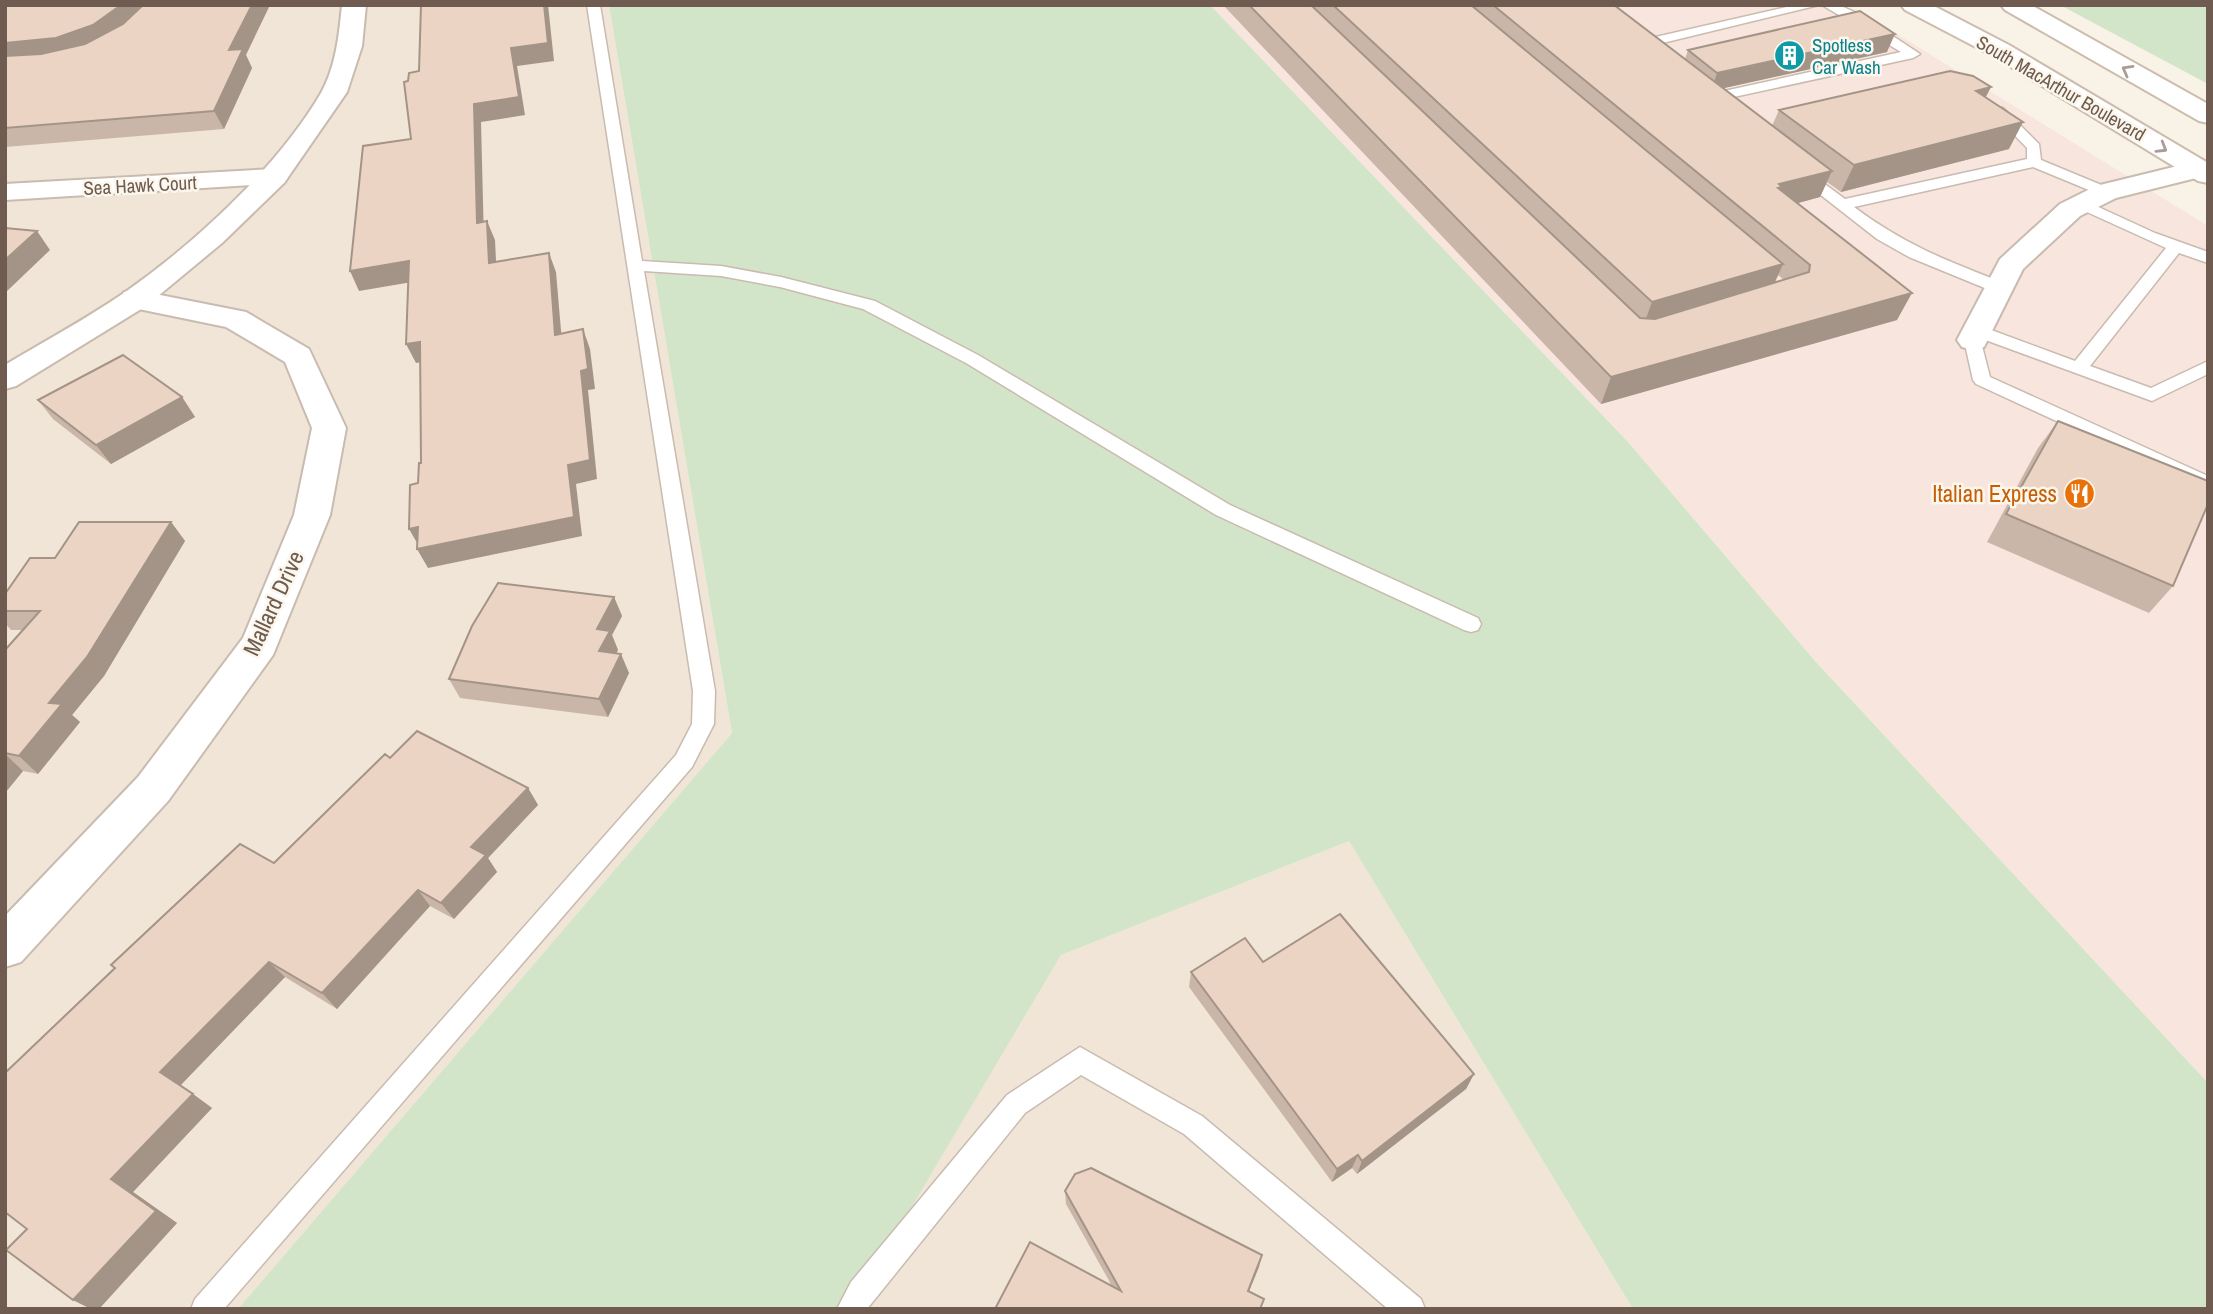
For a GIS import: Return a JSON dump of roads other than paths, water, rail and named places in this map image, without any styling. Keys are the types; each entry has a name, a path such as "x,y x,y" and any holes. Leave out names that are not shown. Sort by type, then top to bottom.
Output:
{"street":[{"path":"5,379 135,299 212,237 274,177 334,92 350,46 354,5"},
{"name":"South MacArthur Boulevard","path":"1913,5 2000,50 2205,170"},
{"path":"2012,5 2208,115"},
{"path":"1975,336 2010,265 2070,210 2093,198 2205,170"},
{"name":"Sea Hawk Court","path":"5,192 274,177"},
{"name":"Mallard Drive","path":"5,947 153,789 259,645 312,515 320,478 330,428 298,356 235,319 135,299"}],"lane":[{"path":"205,1309 684,761 703,724 704,691 593,5"},
{"path":"1654,58 1633,42 1813,5"},
{"path":"1706,99 1913,54 1856,18 1828,5"},
{"path":"1985,104 2002,113 2028,138 2034,147 2034,162"},
{"path":"1840,205 2034,162 2175,247 2208,258"},
{"path":"1790,165 1883,236 1915,254 1998,287"},
{"path":"2079,369 2175,247"},
{"path":"634,265 721,271 781,282 869,305 972,359 1223,510 1471,624"},
{"path":"2208,367 2152,395 1975,336 1982,380 2208,485"},
{"path":"851,1309 861,1292 1016,1104 1080,1060 1193,1125 1411,1309"}],"place":[{"name":"Spotless Car Wash","path":"1789,56"},
{"name":"Italian Express","path":"2080,493"}]}
